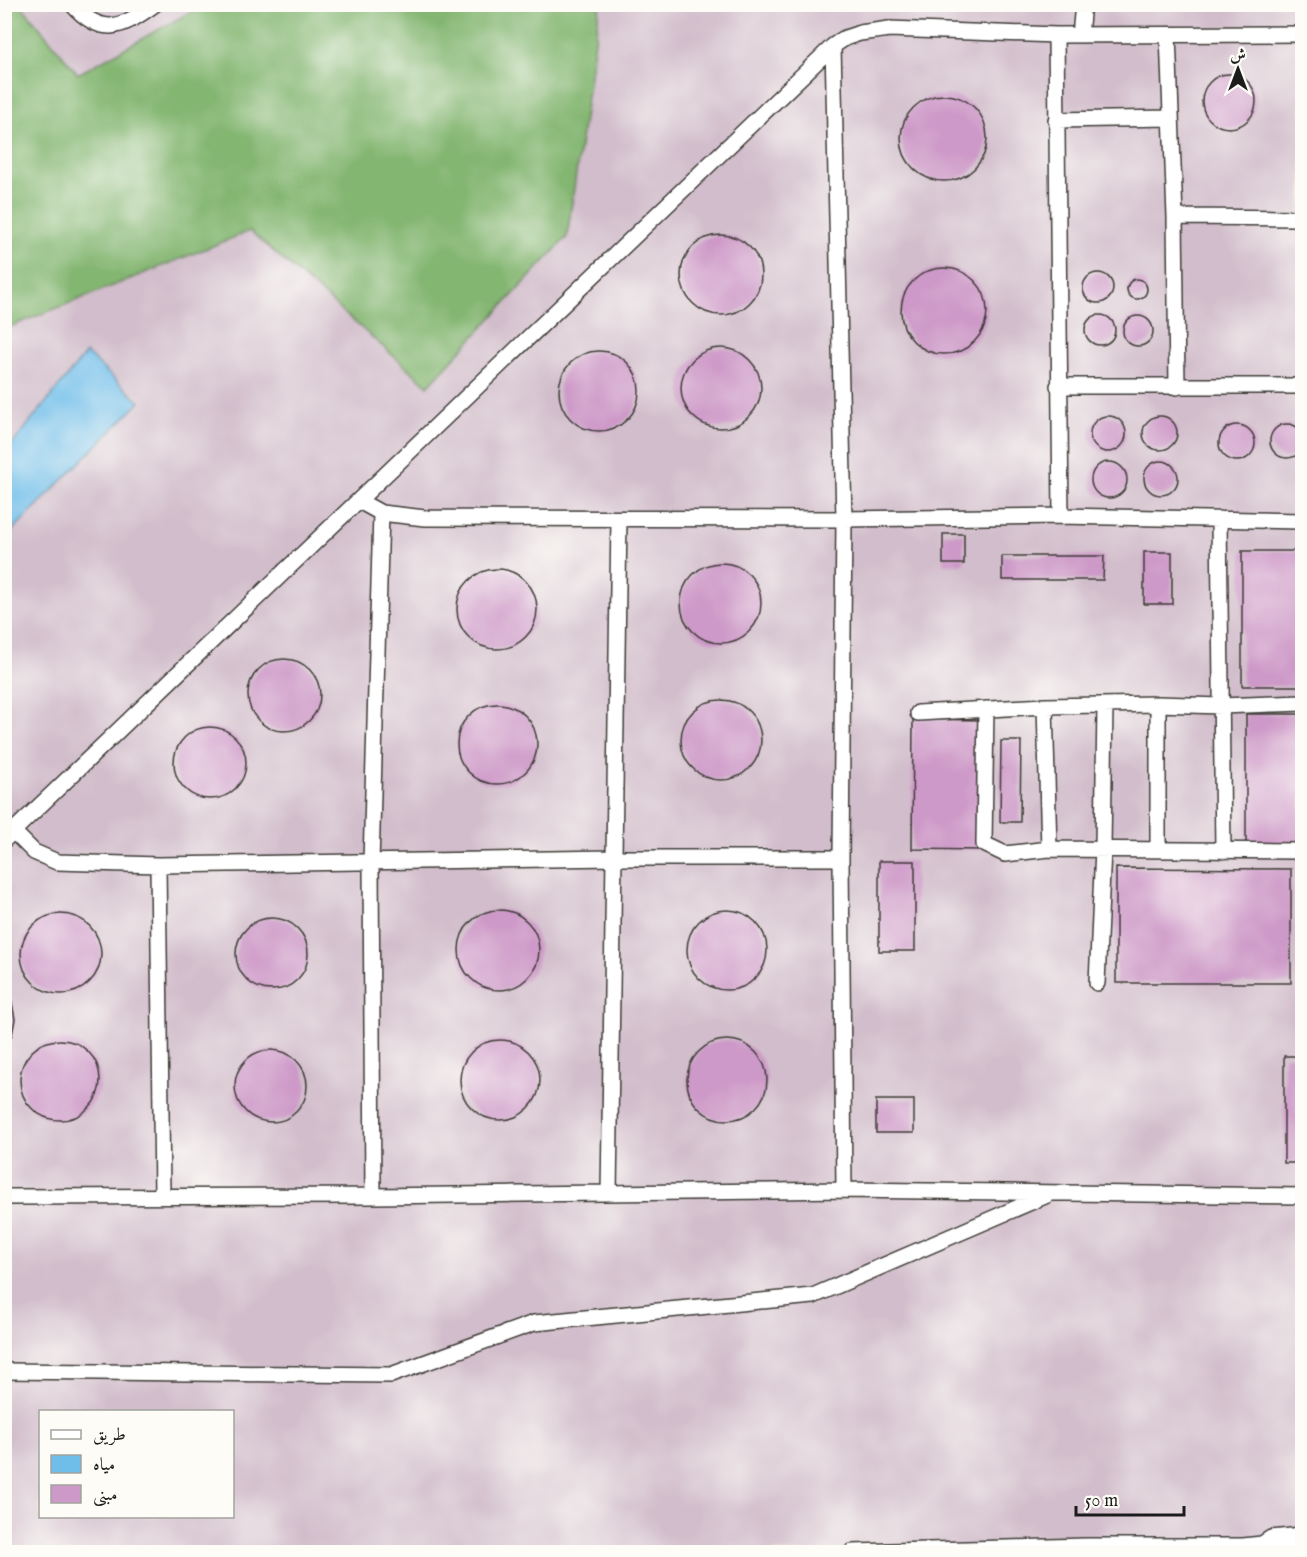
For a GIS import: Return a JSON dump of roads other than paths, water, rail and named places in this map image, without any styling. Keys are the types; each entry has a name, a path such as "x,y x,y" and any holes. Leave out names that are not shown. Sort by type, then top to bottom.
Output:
{"street":[{"path":"72,4 84,18 99,25 118,26 135,19 155,4"},
{"path":"1080,34 1083,4"},
{"path":"841,858 614,858 158,866 57,862 34,852 9,836 833,46 845,38 860,33 889,29 1056,34 1302,34"},
{"path":"1056,34 1060,516"},
{"path":"1168,34 1176,217 1176,387"},
{"path":"833,46 844,519 841,858 844,1190"},
{"path":"1056,120 1170,118"},
{"path":"1176,217 1302,218"},
{"path":"1058,386 1302,386"},
{"path":"359,501 381,513 425,518 844,519 1060,516 1302,521"},
{"path":"373,1196 371,863 381,513"},
{"path":"609,1193 619,519"},
{"path":"1219,519 1223,851"},
{"path":"918,713 1045,706 1158,704 1221,706 1302,703"},
{"path":"1158,704 1158,849"},
{"path":"1097,982 1103,849 1105,705"},
{"path":"1045,706 1048,849"},
{"path":"986,709 984,844 1005,854 1048,849 1302,851"},
{"path":"158,866 162,1195"},
{"path":"4,1197 373,1196 844,1190 1302,1196"},
{"path":"4,1371 390,1375 534,1323 813,1296 1053,1193"},
{"path":"852,1552 1244,1549 1262,1544 1271,1538 1302,1535"},
{"path":"1262,1544 1272,1549 1302,1548"}],"water":[{"path":"86,353 140,402 5,538 5,453"}]}
